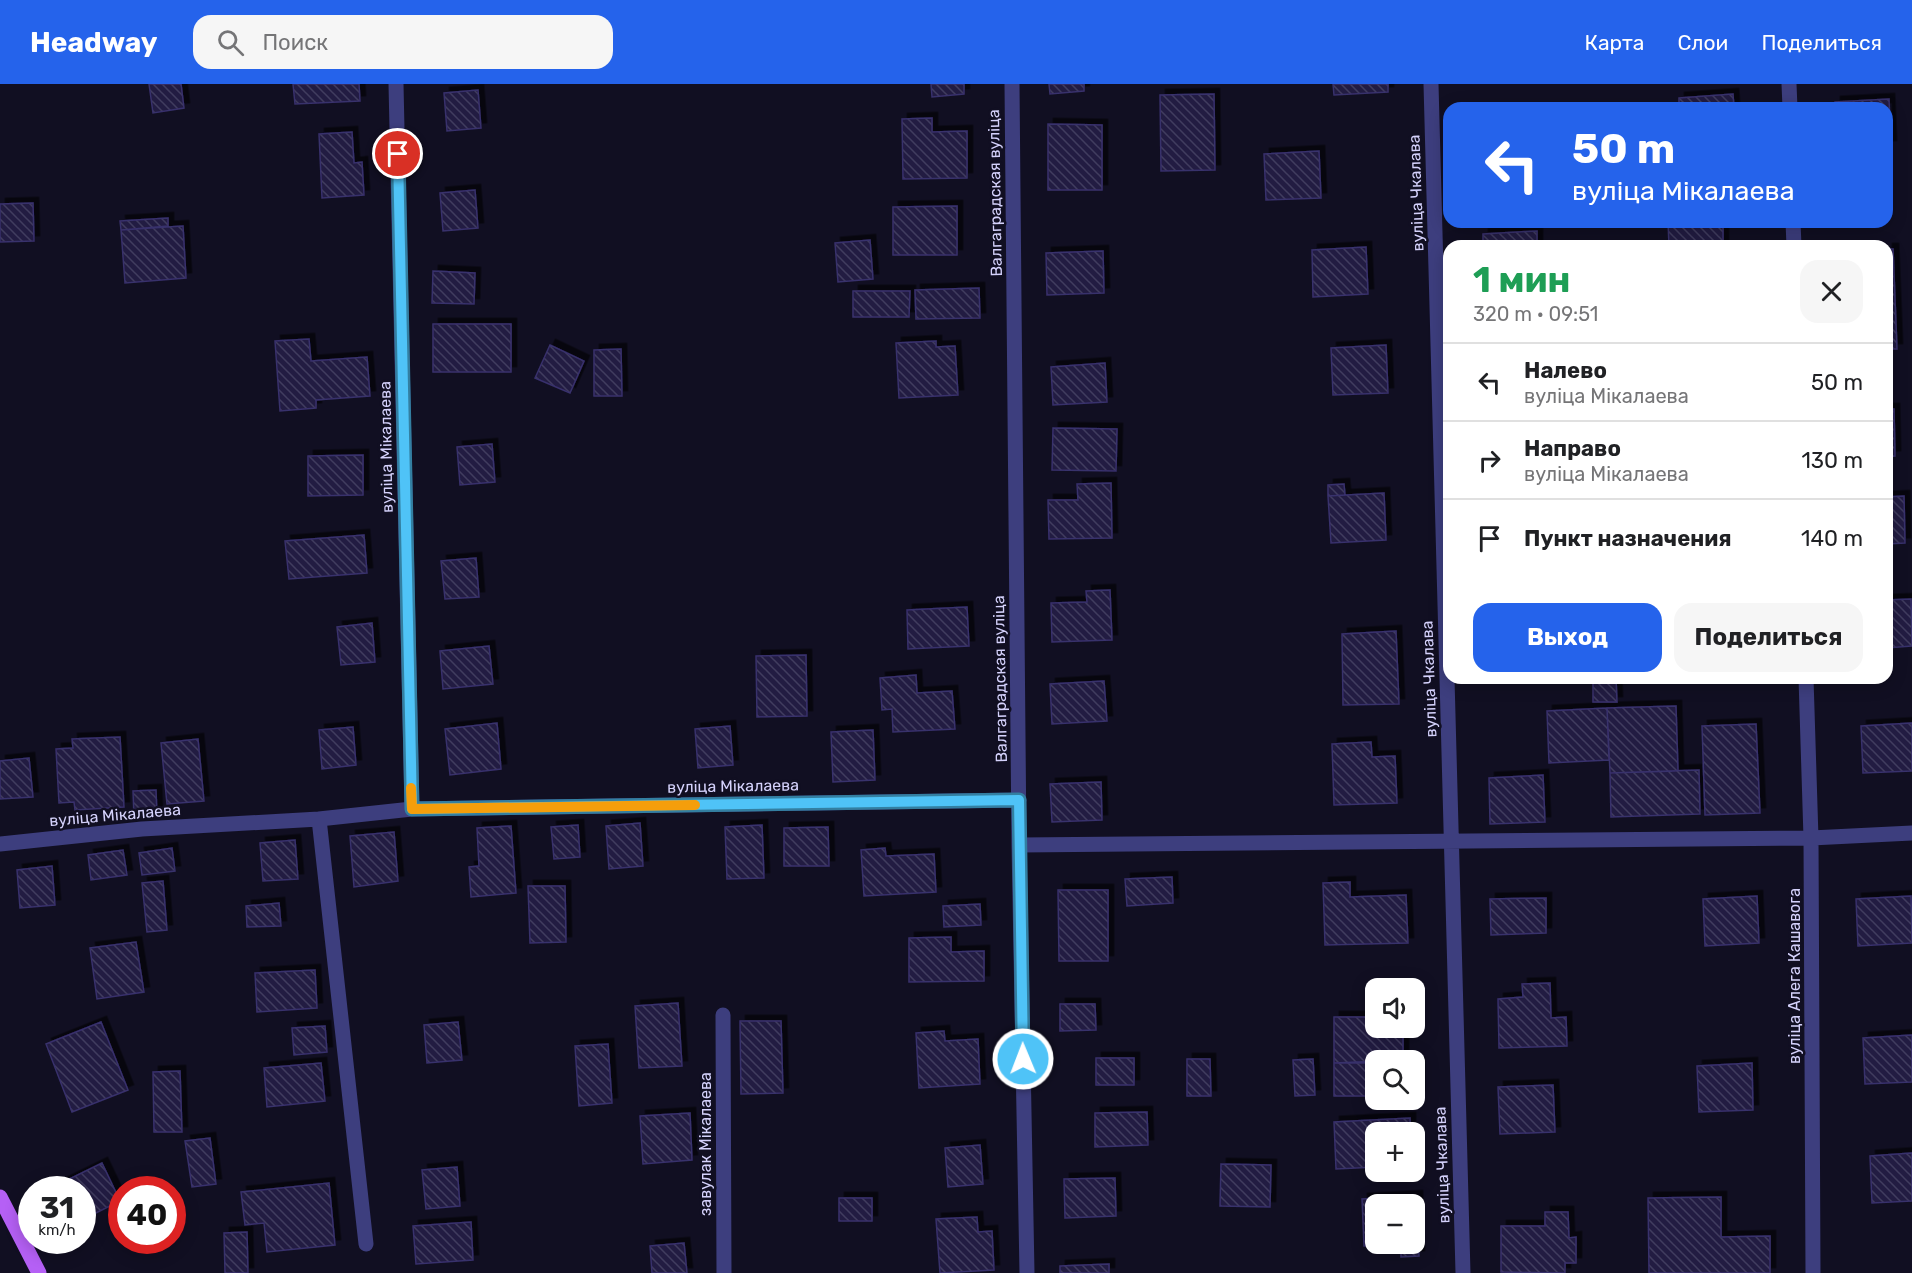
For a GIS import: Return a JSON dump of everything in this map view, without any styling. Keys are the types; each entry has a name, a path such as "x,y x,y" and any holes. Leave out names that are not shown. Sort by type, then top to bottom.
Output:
{"main road":[{"path":"0,1197 39,1273"}],"street":[{"name":"вуліца Мікалаева","path":"396,84 412,809"},
{"name":"Валгаградская вуліца","path":"1012,84 1019,845 1027,1273"},
{"name":"вуліца Чкалава","path":"1431,84 1443,538"},
{"path":"1789,84 1790,102"},
{"name":"вуліца Чкалава","path":"1447,684 1463,1273"},
{"name":"вуліца Алега Кашавога","path":"1806,684 1811,838 1813,1273"},
{"name":"вуліца Мікалаева","path":"0,844 142,829 319,819 412,809 1019,800"},
{"path":"319,819 366,1245"},
{"path":"1019,845 1811,838 1912,833"},
{"name":"завулак Мікалаева","path":"723,1015 724,1273"}],"building":[{"path":"149,84 181,84 184,108 153,113"},
{"path":"293,84 359,84 360,101 295,104"},
{"path":"931,84 964,84 964,94 932,97"},
{"path":"1049,84 1084,84 1084,91 1050,94"},
{"path":"1333,84 1388,84 1388,92 1334,95"},
{"path":"478,90 481,128 447,131 444,93"},
{"path":"1214,94 1215,170 1161,171 1160,95"},
{"path":"1733,94 1734,102 1679,102 1679,98"},
{"path":"1889,99 1889,102 1835,102"},
{"path":"932,118 932,132 967,131 967,178 903,179 902,119"},
{"path":"1048,124 1102,125 1102,190 1048,190"},
{"path":"352,132 354,163 362,162 364,195 322,198 319,134"},
{"path":"1319,151 1321,198 1266,200 1264,154"},
{"path":"475,190 478,228 443,231 440,193"},
{"path":"33,203 34,241 0,242 0,204"},
{"path":"957,206 957,255 893,255 893,207"},
{"path":"168,218 168,226 121,230 120,221"},
{"path":"183,226 186,278 125,283 121,230"},
{"path":"1668,228 1723,228 1723,240 1669,240"},
{"path":"1537,231 1537,240 1483,240 1483,234"},
{"path":"870,240 873,279 838,282 835,243"},
{"path":"1366,247 1368,294 1313,297 1312,250"},
{"path":"1893,249 1897,349 1893,349"},
{"path":"1103,251 1104,293 1047,295 1046,253"},
{"path":"433,271 475,273 474,304 432,303"},
{"path":"979,288 980,318 916,319 915,290"},
{"path":"853,291 910,291 909,317 853,317"},
{"path":"433,324 511,324 511,372 433,372"},
{"path":"309,339 311,361 367,357 370,396 316,400 316,408 280,411 275,341"},
{"path":"936,341 936,347 955,346 958,395 899,398 896,343"},
{"path":"550,345 584,361 570,393 535,378"},
{"path":"1386,345 1388,393 1333,395 1331,348"},
{"path":"621,349 622,396 594,396 594,350"},
{"path":"1105,363 1107,402 1053,405 1051,367"},
{"path":"1893,409 1894,409 1895,456 1893,456"},
{"path":"1053,428 1117,429 1116,471 1052,470"},
{"path":"492,444 495,482 460,485 457,447"},
{"path":"363,455 363,495 308,496 308,456"},
{"path":"1111,483 1112,538 1049,539 1048,500 1078,500 1077,484"},
{"path":"1344,484 1345,495 1328,496 1328,485"},
{"path":"1384,493 1386,540 1331,543 1328,496"},
{"path":"1904,496 1905,543 1893,544 1893,497"},
{"path":"364,535 367,573 289,579 285,541"},
{"path":"476,558 479,597 445,599 441,561"},
{"path":"1110,590 1112,640 1052,642 1051,603 1087,602 1086,591"},
{"path":"1911,599 1912,646 1893,648 1893,600"},
{"path":"967,607 969,646 908,649 907,610"},
{"path":"372,623 375,662 341,665 337,627"},
{"path":"1396,631 1399,704 1343,705 1342,634"},
{"path":"489,646 493,684 443,689 440,651"},
{"path":"806,655 807,716 757,717 756,656"},
{"path":"916,675 917,693 952,691 955,729 893,732 892,709 882,710 880,678"},
{"path":"1104,681 1107,721 1052,724 1050,684"},
{"path":"1593,684 1616,684 1617,702 1593,702"},
{"path":"1676,706 1678,771 1610,773 1607,708"},
{"path":"1607,708 1609,760 1549,763 1547,711"},
{"path":"497,723 501,769 450,775 445,729"},
{"path":"1912,723 1912,771 1863,773 1861,726"},
{"path":"1756,724 1760,813 1705,815 1702,726"},
{"path":"730,726 733,765 698,768 695,729"},
{"path":"353,727 356,765 322,769 319,730"},
{"path":"873,730 875,780 833,782 831,732"},
{"path":"120,737 124,807 75,810 74,802 59,803 56,749 73,748 72,739"},
{"path":"198,739 204,801 167,804 161,743"},
{"path":"1371,742 1372,757 1395,756 1397,803 1334,805 1332,744"},
{"path":"29,758 33,797 0,799 0,761"},
{"path":"1699,770 1700,814 1611,817 1610,773"},
{"path":"1543,775 1545,822 1490,824 1489,778"},
{"path":"1101,782 1102,820 1052,822 1050,784"},
{"path":"156,790 157,816 134,817 133,791"},
{"path":"640,823 643,866 609,869 606,826"},
{"path":"578,825 580,857 554,859 551,827"},
{"path":"762,825 764,878 727,879 725,827"},
{"path":"511,826 516,893 471,897 469,867 479,866 477,828"},
{"path":"828,827 829,866 784,866 784,828"},
{"path":"394,832 398,881 354,887 350,836"},
{"path":"295,840 298,879 263,881 260,843"},
{"path":"172,848 175,871 142,875 139,853"},
{"path":"885,848 886,856 934,854 936,892 864,896 861,850"},
{"path":"123,850 127,875 91,880 88,855"},
{"path":"52,866 55,905 20,908 17,870"},
{"path":"1172,877 1173,903 1127,906 1125,879"},
{"path":"163,881 167,930 147,932 142,883"},
{"path":"1350,882 1350,897 1406,895 1408,943 1325,945 1323,883"},
{"path":"528,886 565,886 566,942 530,943"},
{"path":"1058,890 1108,890 1108,961 1059,961"},
{"path":"1757,896 1759,943 1705,946 1703,899"},
{"path":"1911,896 1912,943 1858,946 1856,899"},
{"path":"1546,898 1546,933 1491,935 1490,899"},
{"path":"279,903 281,926 247,927 246,906"},
{"path":"980,904 981,925 944,927 943,906"},
{"path":"951,937 951,952 984,951 984,981 909,982 909,938"},
{"path":"136,942 144,992 97,999 90,948"},
{"path":"315,970 317,1008 257,1012 255,973"},
{"path":"1550,983 1551,1018 1566,1017 1567,1046 1499,1048 1498,999 1523,997 1522,984"},
{"path":"678,1003 682,1066 639,1068 635,1006"},
{"path":"1060,1004 1095,1004 1096,1030 1060,1031"},
{"path":"1334,1017 1365,1017 1365,1038 1403,1038 1403,1050 1365,1050 1365,1062 1334,1063"},
{"path":"740,1021 781,1021 783,1093 741,1094"},
{"path":"101,1022 128,1090 72,1112 46,1044"},
{"path":"458,1022 462,1060 427,1063 424,1025"},
{"path":"325,1026 327,1052 294,1055 292,1028"},
{"path":"944,1031 945,1041 978,1039 980,1084 919,1088 916,1033"},
{"path":"1912,1035 1912,1082 1865,1084 1863,1038"},
{"path":"608,1044 612,1103 579,1106 575,1046"},
{"path":"1096,1058 1134,1058 1134,1085 1096,1085"},
{"path":"1187,1059 1210,1059 1211,1096 1187,1096"},
{"path":"1313,1059 1315,1095 1295,1096 1293,1060"},
{"path":"321,1063 325,1101 267,1107 264,1068"},
{"path":"1334,1063 1365,1063 1365,1096 1334,1096"},
{"path":"1752,1063 1753,1110 1699,1112 1697,1066"},
{"path":"180,1071 182,1132 154,1132 153,1072"},
{"path":"1553,1085 1555,1132 1500,1134 1498,1087"},
{"path":"1147,1112 1148,1145 1095,1147 1095,1113"},
{"path":"690,1113 692,1160 643,1164 640,1116"},
{"path":"1410,1118 1410,1122 1365,1122 1365,1168 1336,1169 1334,1122"},
{"path":"210,1138 216,1184 192,1187 185,1141"},
{"path":"980,1145 983,1184 948,1187 945,1148"},
{"path":"1912,1153 1912,1201 1872,1203 1870,1156"},
{"path":"102,1163 108,1176 108,1207 96,1213 96,1176 75,1176"},
{"path":"1221,1164 1271,1165 1270,1207 1220,1206"},
{"path":"457,1167 460,1206 426,1209 422,1170"},
{"path":"1115,1178 1116,1216 1065,1218 1064,1179"},
{"path":"329,1183 335,1245 267,1252 264,1223 245,1225 241,1192"},
{"path":"1721,1197 1721,1237 1770,1236 1770,1273 1649,1273 1648,1198"},
{"path":"839,1198 872,1198 872,1221 839,1221"},
{"path":"1362,1199 1365,1199 1365,1246 1364,1246"},
{"path":"1545,1212 1568,1212 1569,1238 1576,1237 1576,1263 1565,1263 1565,1273 1501,1272 1501,1226 1545,1226"},
{"path":"977,1217 978,1232 992,1231 994,1270 940,1273 936,1219"},
{"path":"471,1222 473,1260 416,1264 413,1226"},
{"path":"247,1232 248,1273 225,1273 224,1233"},
{"path":"684,1243 687,1273 652,1273 650,1246"},
{"path":"1401,1254 1419,1254 1419,1256 1401,1257"},
{"path":"1109,1264 1109,1273 1060,1273 1060,1266"}],"slow traffic":[{"path":"411,788 412,809 695,805"}],"route":[{"path":"398,154 412,809 1019,800 1023,1059"}]}
